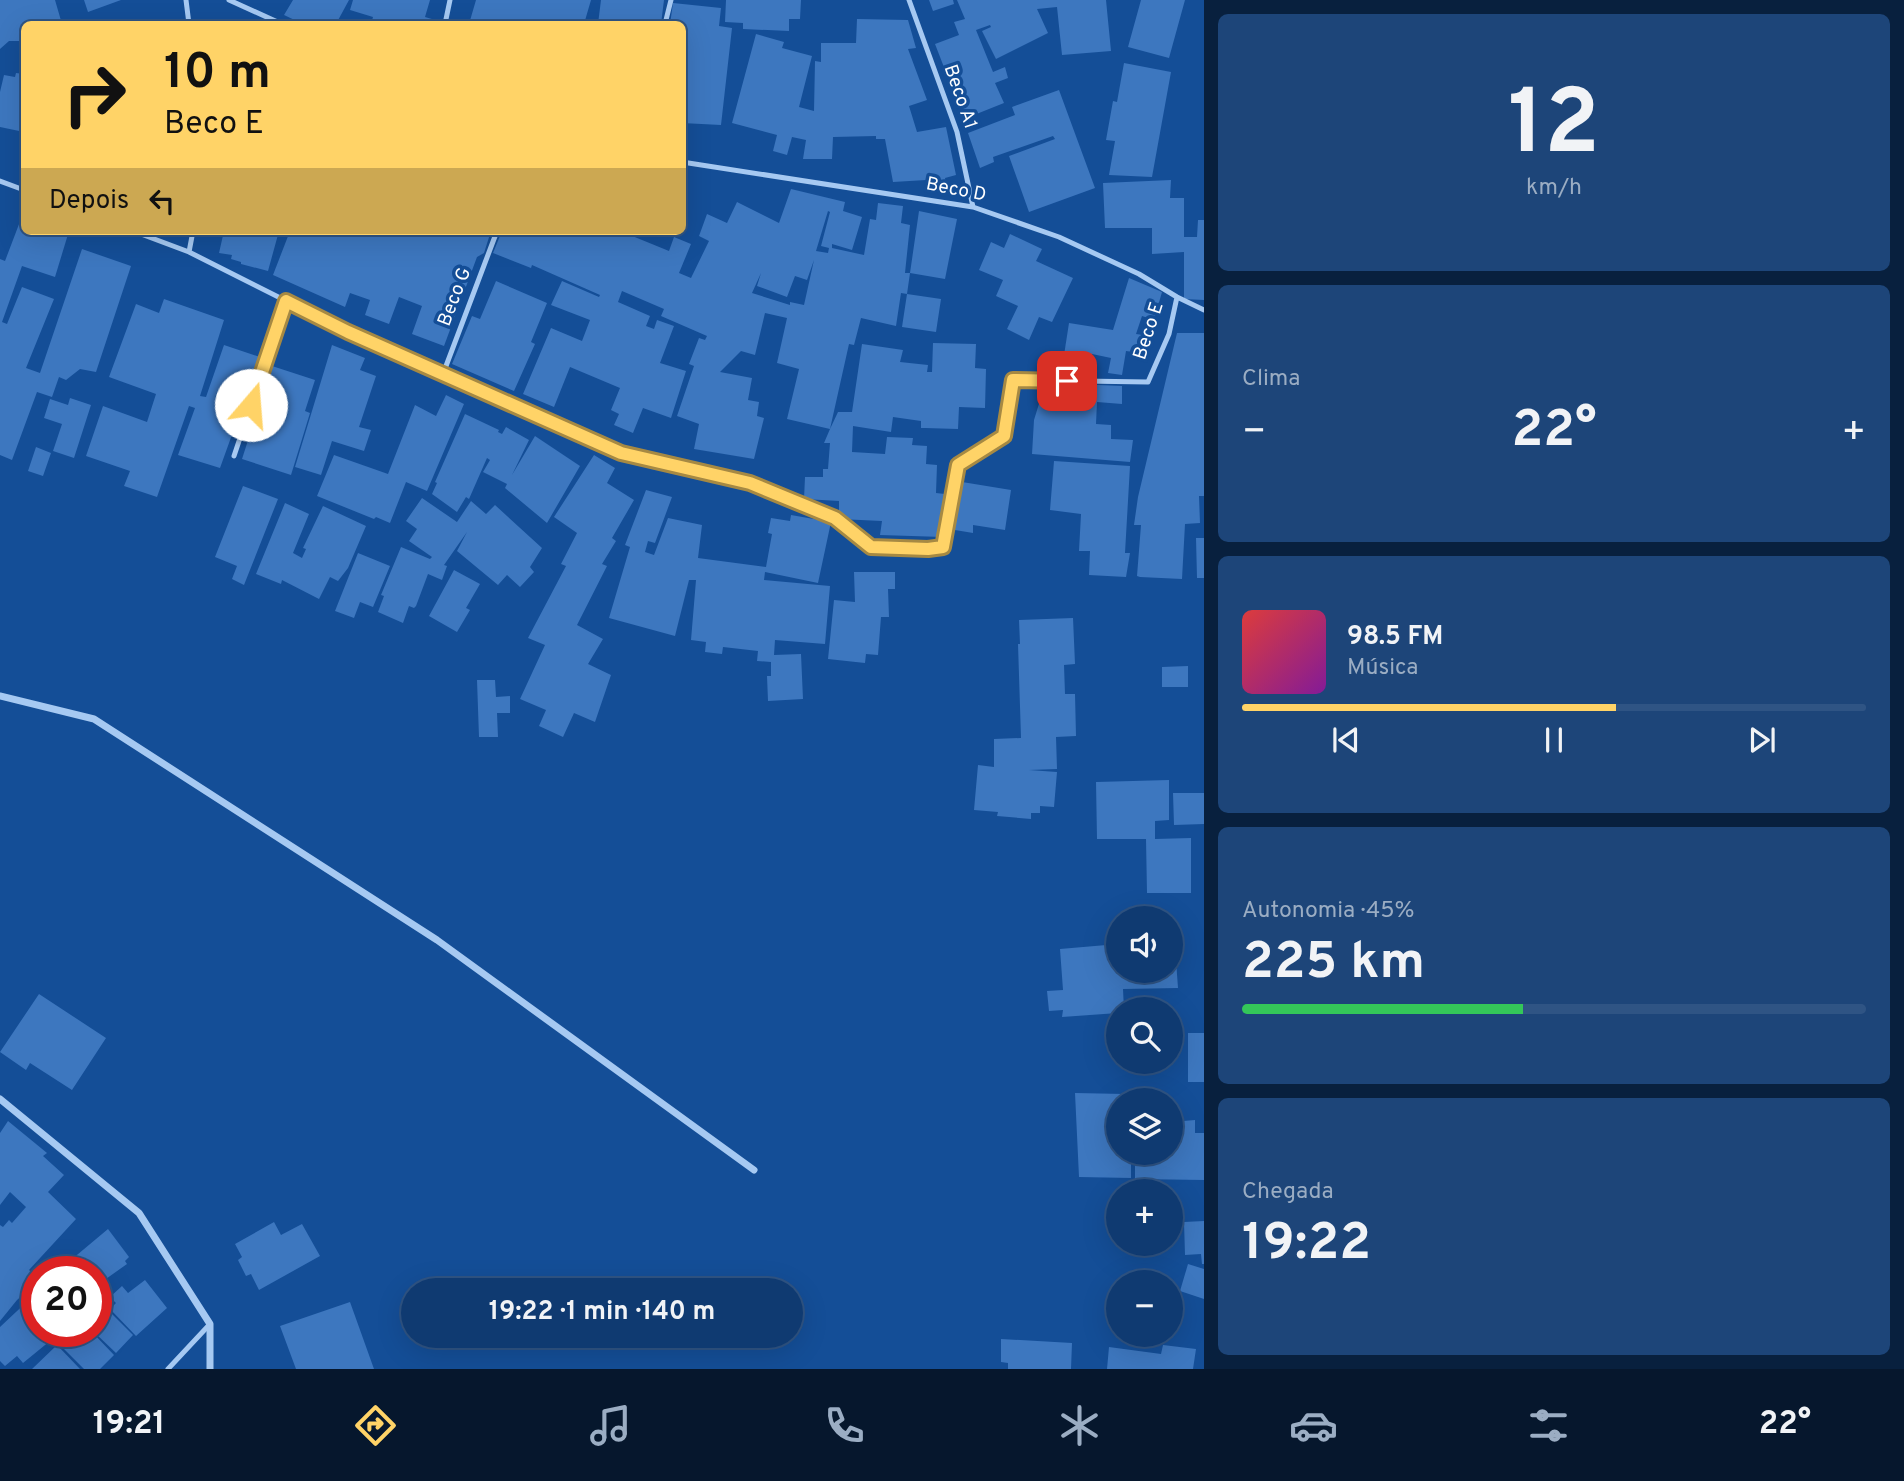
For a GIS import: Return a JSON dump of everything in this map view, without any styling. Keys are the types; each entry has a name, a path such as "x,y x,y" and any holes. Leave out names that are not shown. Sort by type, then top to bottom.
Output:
{"street":[{"path":"0,696 94,719 437,940 754,1170"},
{"path":"0,1099 139,1213 210,1324 210,1369"}],"lane":[{"path":"186,0 190,21"},
{"path":"229,0 275,21"},
{"path":"445,21 450,0"},
{"path":"666,21 671,0"},
{"name":"Beco A1","path":"909,0 957,132 972,207"},
{"name":"Beco D","path":"686,163 972,207 1059,237 1139,274 1204,310"},
{"path":"0,181 21,189"},
{"name":"Beco E","path":"144,235 189,252 348,332 621,453 750,483 835,518 871,547 943,547 958,465 1004,436 1013,380 1148,382 1169,334 1177,297"},
{"path":"189,252 192,235"},
{"name":"Beco G","path":"443,374 495,235"},
{"path":"234,456 286,301"},
{"path":"168,1369 210,1324"}],"building":[{"path":"0,0 55,0 61,21 21,21 21,41 9,41 0,49"},
{"path":"84,0 121,0 88,12"},
{"path":"293,0 349,0 338,21 297,21 284,15"},
{"path":"353,0 430,0 425,17 439,21 372,21 373,17 350,10"},
{"path":"476,0 591,0 585,21 470,21"},
{"path":"601,0 664,0 661,21 598,21"},
{"path":"726,0 801,0 800,19 789,19 789,31 743,29 743,23 725,22"},
{"path":"929,0 953,0 954,4 933,11"},
{"path":"957,0 1106,0 1111,51 1062,55 1057,7 1037,9 1048,33 996,59 982,31 991,27 990,25 976,30 993,72 1005,67 1008,78 995,83 1004,103 964,119 935,44 959,35 954,22 965,19"},
{"path":"1141,0 1185,0 1169,58 1128,47"},
{"path":"673,3 721,8 719,26 732,28 721,125 686,123 686,21 670,21"},
{"path":"857,19 908,20 916,48 908,49 927,100 909,106 917,132 946,127 956,175 945,178 947,189 929,190 926,180 893,182 885,139 876,139 876,136 833,137 832,159 803,159 806,140 792,137 787,155 773,151 777,135 732,123 756,34 784,42 782,48 812,56 799,107 814,111 815,61 821,62 821,43 856,43"},
{"path":"1124,63 1171,72 1152,177 1109,175 1115,141 1106,140"},
{"path":"16,73 21,74 21,131 0,127 0,92 4,75 15,77"},
{"path":"1059,90 1095,188 1029,212 1009,156 1055,139 1053,136 993,157 994,162 980,168 968,133 1015,115 1012,107"},
{"path":"1171,180 1170,198 1184,198 1184,237 1197,237 1198,220 1204,220 1204,300 1184,299 1184,252 1152,254 1152,228 1105,228 1103,183"},
{"path":"791,189 845,202 843,211 862,217 852,250 832,244 832,248 864,255 870,219 876,220 878,203 903,206 901,223 910,225 905,273 910,273 907,294 901,293 896,326 861,318 854,345 849,344 830,429 787,419 799,369 777,363 787,318 765,313 755,355 741,351 720,372 752,378 748,400 759,402 757,416 764,418 754,459 694,449 699,424 677,416 694,366 689,364 699,338 705,340 707,336 661,316 664,309 622,291 618,302 650,316 646,326 654,329 657,320 674,326 660,363 686,371 671,418 643,408 633,433 614,425 619,414 611,410 620,388 570,367 554,407 523,394 551,328 582,341 590,320 551,305 562,281 599,297 600,295 532,265 531,268 493,253 500,235 630,235 669,251 674,237 691,244 679,273 691,278 709,241 699,236 707,214 727,223 737,202 779,223","holes":["828,211 830,212 821,246 829,248 828,253 816,251","814,260 804,305 790,302 790,305 752,293 761,273 757,286 787,297 795,276 807,280"]},
{"path":"919,211 957,219 945,279 910,273"},
{"path":"21,219 21,235 68,235 55,277 22,266 2,322 7,324 22,287 54,299 26,368 40,373 82,249 131,266 96,372 80,369 66,380 59,377 52,397 37,392 12,460 0,455 0,259 5,261"},
{"path":"1010,234 1042,249 1036,261 1073,278 1052,322 1039,317 1029,340 1007,329 1018,306 996,296 1003,280 979,270 991,242 1004,248"},
{"path":"223,235 278,235 268,271 241,264 231,259 232,255 219,253"},
{"path":"288,235 490,235 484,253 477,257 444,346 412,334 422,306 399,297 389,324 365,315 370,300 350,293 345,307 273,275"},
{"path":"1129,278 1162,292 1154,320 1142,316 1136,334 1143,335 1140,353 1126,351 1122,375 1108,373 1111,358 1092,354 1091,367 1076,365 1076,370 1062,368 1069,323 1113,330"},
{"path":"496,281 547,303 531,342 535,344 514,391 452,364 472,316 480,319"},
{"path":"907,294 941,299 936,332 902,327"},
{"path":"164,299 224,320 200,396 206,397 224,345 260,357 220,468 178,455 195,408 189,406 157,497 124,486 130,471 86,456 103,406 147,422 156,394 109,377 136,304 159,313"},
{"path":"1177,333 1204,333 1204,496 1199,496 1200,523 1185,524 1182,579 1140,577 1137,576 1141,525 1134,525 1138,497"},
{"path":"933,343 976,344 975,368 986,369 985,408 959,407 958,429 921,428 921,421 893,417 891,432 853,426 852,452 885,454 887,437 913,438 912,445 927,446 926,464 937,465 936,493 945,494 943,537 880,535 882,521 839,519 839,501 804,499 805,477 823,477 823,469 828,469 830,443 824,443 838,412 852,412 862,344 903,350 900,362 928,365 927,372 932,372"},
{"path":"332,345 365,358 360,370 376,376 359,427 371,430 364,451 332,441 321,475 295,467"},
{"path":"272,366 315,380 305,411 310,413 291,475 242,459"},
{"path":"1050,383 1122,386 1122,404 1097,402 1096,424 1111,425 1111,439 1133,440 1130,462 1032,454 1034,420 1042,394"},
{"path":"446,395 464,404 427,491 406,482 390,523 317,496 334,455 388,474 415,405 436,416"},
{"path":"70,398 91,405 74,458 53,451 62,424 44,418 50,399 68,405"},
{"path":"465,414 502,434 506,427 529,440 512,475 535,436 580,466 547,523 505,488 507,484 483,472 490,460 487,458 469,499 466,497 457,512 432,494"},
{"path":"36,447 51,453 43,476 28,471"},
{"path":"594,455 615,468 607,483 634,500 612,538 616,541 602,564 607,566 577,625 603,639 588,664 611,675 595,722 574,713 563,737 539,726 546,710 520,699 545,645 528,638 566,566 561,564 577,533 554,517"},
{"path":"1054,461 1130,466 1125,553 1130,553 1126,577 1089,575 1090,551 1079,551 1081,514 1050,510"},
{"path":"956,481 1011,490 1005,530 973,525 973,533 949,529"},
{"path":"243,486 278,499 244,585 232,579 237,566 215,557"},
{"path":"646,490 672,497 655,543 648,541 645,552 654,555 668,518 702,525 698,558 766,567 772,534 768,533 771,518 790,521 791,515 831,522 818,583 765,572 764,580 830,586 825,644 775,640 774,655 801,654 803,699 768,701 767,676 771,676 771,662 757,661 758,651 723,647 722,654 705,652 706,642 691,640 696,580 689,580 675,636 609,618 630,547 625,545"},
{"path":"422,498 457,522 471,501 486,514 495,505 542,548 530,567 534,572 520,587 507,575 498,585 457,551 467,532 444,565 447,566 442,580 428,574 416,606 409,606 403,623 378,612 384,596 381,595 401,547 430,559 432,557 409,541 417,529 406,521"},
{"path":"285,503 309,514 293,553 302,558 306,549 303,548 323,506 366,526 348,568 338,581 330,577 319,599 282,580 281,584 256,574"},
{"path":"1196,538 1204,538 1204,578 1197,578"},
{"path":"358,553 390,566 373,607 360,602 354,618 335,611"},
{"path":"454,570 480,584 466,608 470,610 457,632 429,616"},
{"path":"854,572 895,572 895,589 888,589 889,617 881,617 878,655 866,654 865,663 828,659 834,600 855,602"},
{"path":"1073,618 1075,664 1064,665 1065,694 1075,694 1076,736 1056,737 1057,769 1029,770 1057,772 1054,807 1040,806 1040,813 1031,813 1031,819 997,816 998,812 974,810 978,765 994,767 994,739 1021,738 1019,620"},
{"path":"1188,666 1188,687 1162,687 1162,667"},
{"path":"477,680 495,680 496,697 510,696 510,713 497,713 498,737 479,737"},
{"path":"1169,780 1169,820 1155,821 1155,839 1191,838 1191,893 1147,893 1146,839 1097,839 1096,782"},
{"path":"1173,793 1204,793 1204,824 1174,825"},
{"path":"1106,945 1106,983 1178,983 1178,988 1123,989 1123,997 1106,997 1106,1014 1062,1017 1063,1010 1049,1011 1047,991 1063,990 1060,949"},
{"path":"39,994 106,1038 72,1090 30,1063 26,1070 0,1052"},
{"path":"1188,1033 1204,1033 1204,1082 1188,1082"},
{"path":"1075,1093 1106,1094 1106,1165 1131,1165 1131,1178 1079,1177"},
{"path":"1195,1120 1195,1133 1204,1133 1204,1180 1135,1179 1135,1165 1183,1165 1183,1121"},
{"path":"8,1121 47,1153 43,1156 64,1175 48,1192 76,1219 42,1256 21,1256 21,1296 0,1321 0,1225 3,1227 9,1220 12,1223 26,1207 10,1192 0,1205 0,1133"},
{"path":"1204,1221 1202,1264 1201,1254 1185,1255 1184,1222"},
{"path":"274,1222 281,1235 302,1224 320,1256 259,1290 251,1274 246,1276 238,1260 242,1257 235,1244"},
{"path":"108,1229 129,1257 125,1261 127,1264 112,1275 112,1256 76,1256"},
{"path":"1188,1264 1204,1269 1204,1299 1183,1292"},
{"path":"145,1280 167,1308 136,1336 112,1311 116,1303 112,1295 122,1286 128,1293"},
{"path":"350,1302 374,1369 296,1369 280,1326"},
{"path":"21,1307 21,1347 43,1347 23,1363 17,1356 5,1366 0,1361 0,1327"},
{"path":"112,1314 133,1335 116,1353 110,1347 112,1347"},
{"path":"1001,1339 1072,1343 1071,1369 1008,1369 1008,1363 1001,1362"},
{"path":"55,1347 59,1347 80,1369 32,1369"},
{"path":"62,1347 106,1347 114,1355 100,1369 84,1369"},
{"path":"1109,1347 1161,1354 1163,1347 1196,1349 1193,1369 1107,1369"}],"route":[{"path":"251,405 286,301 348,332 621,453 750,483 835,518 871,547 928,549 943,547 958,465 1004,436 1013,380 1067,381"}]}
